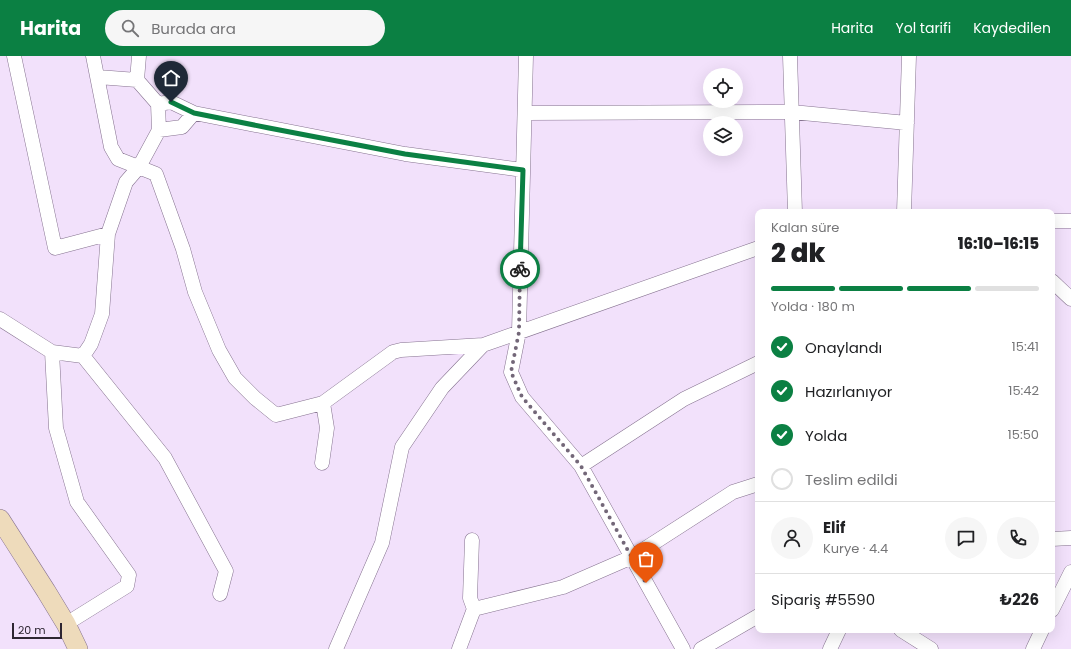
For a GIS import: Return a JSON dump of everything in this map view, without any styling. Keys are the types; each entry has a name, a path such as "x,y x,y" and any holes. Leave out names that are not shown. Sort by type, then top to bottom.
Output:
{"street":[{"path":"14,56 55,248 108,234"},
{"path":"93,56 111,147 118,159 156,174 183,249 196,292 220,350 235,378 255,398 276,415 323,403 393,352 401,350 483,345 755,249"},
{"path":"83,356 91,344 102,314 108,234 126,182 139,167 159,130 158,104 138,80 139,56"},
{"path":"526,56 519,332 511,372 522,397 581,466 683,649"},
{"path":"790,56 795,209"},
{"path":"904,209 909,56"},
{"path":"98,77 138,80"},
{"path":"158,104 171,102 194,113 405,154 523,170"},
{"path":"524,113 792,112 907,123"},
{"path":"159,130 182,127 194,113"},
{"path":"1055,221 1071,221"},
{"path":"1055,284 1071,299"},
{"path":"0,319 52,352 83,356 165,458 226,572 220,594"},
{"path":"336,649 382,543 402,446 442,388 483,345"},
{"path":"52,352 56,428 77,502 129,575 127,586 66,624"},
{"path":"581,466 684,399 755,364"},
{"path":"322,463 327,428 323,403"},
{"path":"474,609 563,587 632,557 733,492 755,485"},
{"path":"0,519 66,624 78,649"},
{"path":"1055,539 1071,538"},
{"path":"458,649 474,609 470,598 472,540"},
{"path":"1055,604 1071,572"},
{"path":"701,649 755,618"},
{"path":"830,649 838,633"},
{"path":"905,633 929,648"},
{"path":"1033,649 1041,633"}],"way so far":[{"path":"520,269 519,332 511,372 522,397 581,466 646,583"}],"route":[{"path":"171,102 194,113 269,128 405,154 523,170 520,269"}]}
